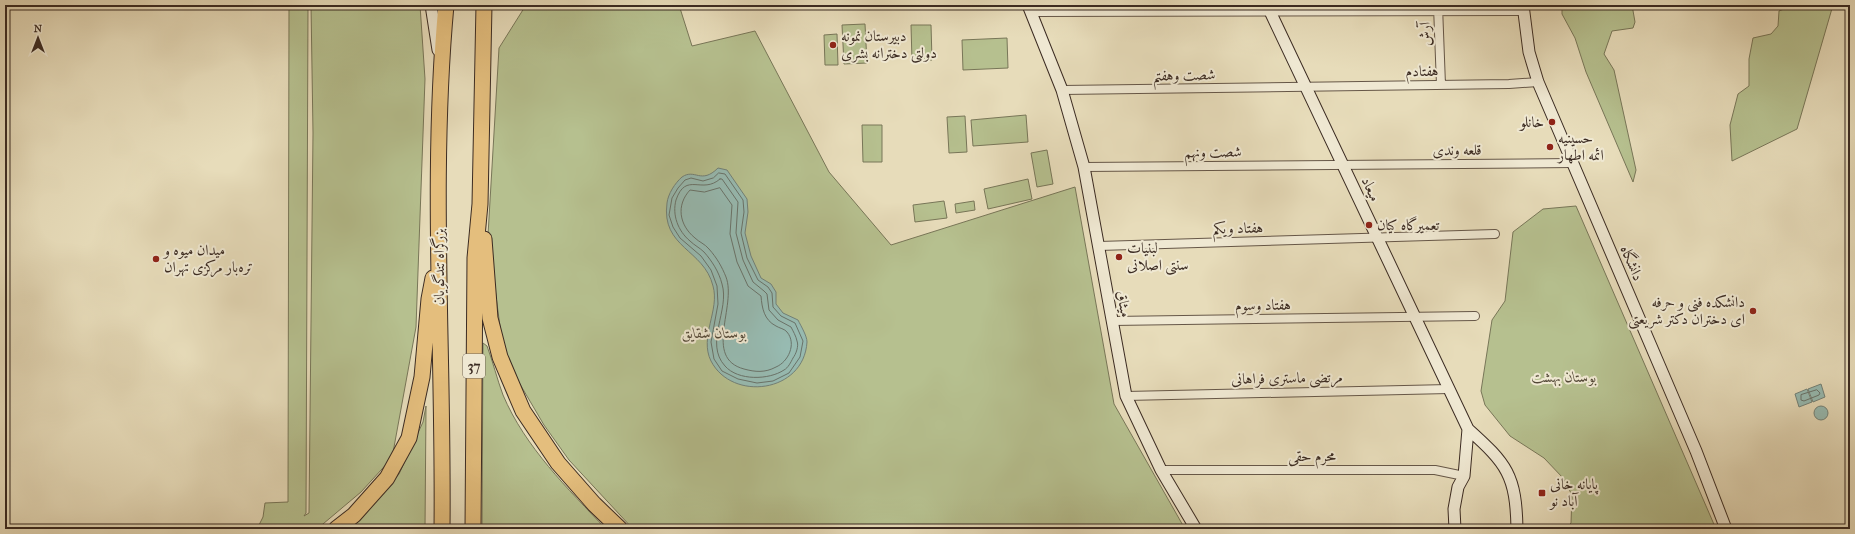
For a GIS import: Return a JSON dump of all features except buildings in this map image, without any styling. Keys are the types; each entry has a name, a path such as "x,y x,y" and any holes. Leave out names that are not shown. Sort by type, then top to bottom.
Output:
{"highway":[{"name":"بزرگراه تندگویان","path":"442,529 439,254 441,64 446,5"},
{"name":"37","path":"473,529 475,258 480,204 484,5"},
{"path":"480,204 490,318 500,357 523,411 558,463 594,504 620,529"},
{"path":"336,529 354,515 387,478 408,438 422,377 429,299 439,254"}],"street":[{"path":"431,5 441,64"},
{"name":"میعاد","path":"1268,8 1468,430"},
{"name":"آرش","path":"1438,8 1441,85"},
{"path":"1029,9 1523,8"},
{"name":"دانشگاه","path":"1523,8 1529,52 1538,82 1696,451 1726,529"},
{"name":"میثاق","path":"1029,9 1062,90 1084,167 1126,396 1161,470 1196,529"},
{"name":"هفتادم","path":"1306,88 1509,84 1538,82"},
{"name":"شصت وهفتم","path":"1062,90 1306,88"},
{"name":"قلعه وندی","path":"1343,165 1572,163"},
{"name":"شصت ونهم","path":"1084,167 1343,165"},
{"name":"هفتاد ویکم","path":"1099,246 1495,234"},
{"name":"هفتاد وسوم","path":"1112,321 1475,316"},
{"name":"مرتضی ماستری فراهانی","path":"1126,396 1449,389"},
{"path":"1468,430 1490,449 1505,467 1513,484 1517,529"},
{"path":"1455,529 1454,509 1456,497 1464,476 1468,430"},
{"name":"محرم حقی","path":"1161,470 1435,470 1464,476"}],"green space":[{"path":"289,5 308,5 306,513 304,516 309,513 313,133 311,5 420,5 425,79 416,327 392,458 361,492 317,529 257,529 263,517 265,503 288,502"},
{"name":"بوستان شقایق","path":"526,5 679,5 692,46 755,31 829,172 891,245 1075,187 1114,404 1185,529 633,529 569,460 544,425 504,357 488,235 499,48"},
{"path":"1562,5 1632,5 1635,22 1633,28 1612,31 1604,54 1614,70 1636,170 1633,182 1586,72 1575,38 1562,14"},
{"path":"1794,5 1833,5 1797,129 1732,161 1730,125 1738,94 1749,86 1749,59 1753,38 1771,34 1778,26 1779,11"},
{"path":"865,24 867,63 844,64 842,25"},
{"path":"911,25 931,25 932,60 912,61"},
{"path":"837,34 838,65 825,65 824,35"},
{"path":"1007,38 1008,68 963,70 962,40"},
{"path":"1026,115 1028,142 973,146 971,120"},
{"path":"965,116 967,152 949,153 947,117"},
{"path":"862,125 882,125 882,162 863,162"},
{"path":"1047,150 1053,184 1037,187 1031,153"},
{"path":"1028,179 1032,199 988,209 984,189"},
{"path":"944,201 947,218 915,222 913,205"},
{"path":"974,201 975,210 956,213 955,204"},
{"name":"بوستان بهشت","path":"1576,206 1716,529 1566,529 1571,523 1572,495 1563,478 1544,458 1510,436 1485,405 1481,391 1492,320 1505,301 1513,232 1543,209"},
{"path":"483,343 487,346 503,395 523,432 548,466 606,529 482,529"},
{"path":"426,406 425,529 347,529 358,522 399,474 423,422"}],"water":[{"path":"718,168 727,170 747,199 748,212 745,233 751,256 761,278 771,284 776,292 776,304 783,313 798,320 807,340 803,359 794,372 781,381 766,386 750,386 734,382 721,374 711,361 707,343 714,304 713,286 708,274 701,264 684,248 670,230 667,218 667,203 669,196 674,185 679,179 691,174 703,176 707,175"},
{"path":"1821,384 1825,397 1813,402 1808,389"},
{"path":"1807,389 1812,402 1799,407 1795,394"},
{"path":"1818,406 1824,406 1828,410 1828,416 1824,420 1818,420 1814,416 1814,410"}],"place":[{"name":"دبیرستان نمونه دولتی دخترانه بشری","path":"833,45"},
{"name":"خانلو","path":"1552,122"},
{"name":"حسینیه ائمه اطهار","path":"1550,147"},
{"name":"تعمیرگاه کیان","path":"1369,225"},
{"name":"لبنیات سنتی اصلانی","path":"1119,257"},
{"name":"میدان میوه و تره‌بار مرکزی تهران","path":"156,259"},
{"name":"دانشکده فنی و حرفه ای دختران دکتر شریعتی","path":"1753,311"},
{"name":"پایانه خانی آباد نو","path":"1542,493"}]}
